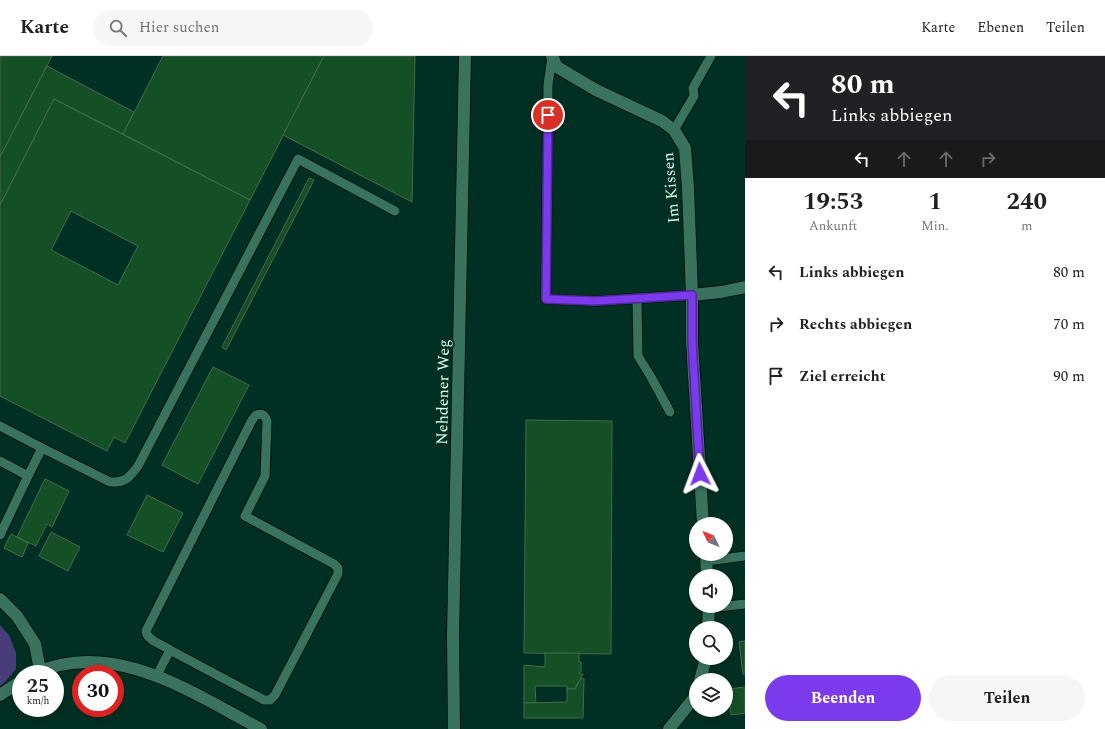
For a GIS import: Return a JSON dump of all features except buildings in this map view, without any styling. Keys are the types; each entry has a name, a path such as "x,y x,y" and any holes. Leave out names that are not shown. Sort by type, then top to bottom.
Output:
{"street":[{"name":"Nehdener Weg","path":"454,729 453,628 465,56"},
{"name":"Im Kissen","path":"552,56 557,67 596,90 662,121 674,130 685,148 690,232 692,341 704,517"},
{"path":"692,295 721,292 745,287"},
{"path":"0,599 17,616 35,644 36,665"},
{"path":"57,665 84,662 124,666 157,675 261,729"},
{"path":"0,695 12,687"},
{"path":"669,729 689,704"}],"lane":[{"path":"552,56 548,85 546,299 595,301 692,295"},
{"path":"674,130 694,96 693,88 711,56"},
{"path":"0,426 110,482 120,483 130,477 138,466 298,159 395,211"},
{"path":"637,298 638,356 670,412"},
{"path":"261,414 265,416 268,421 265,476 245,516 334,564 338,568 338,574 275,695 270,700 264,700 170,650 149,638 146,631 252,420 256,415 261,414"},
{"path":"0,535 42,448"},
{"path":"0,461 28,476"},
{"path":"733,556 745,556"},
{"path":"733,605 745,604"},
{"path":"157,675 170,650"}],"shaded area":[{"path":"0,625 9,635 16,653 16,665 12,665 12,674 0,686"}],"route":[{"path":"548,115 546,299 595,301 692,295 692,341 700,474"}]}
